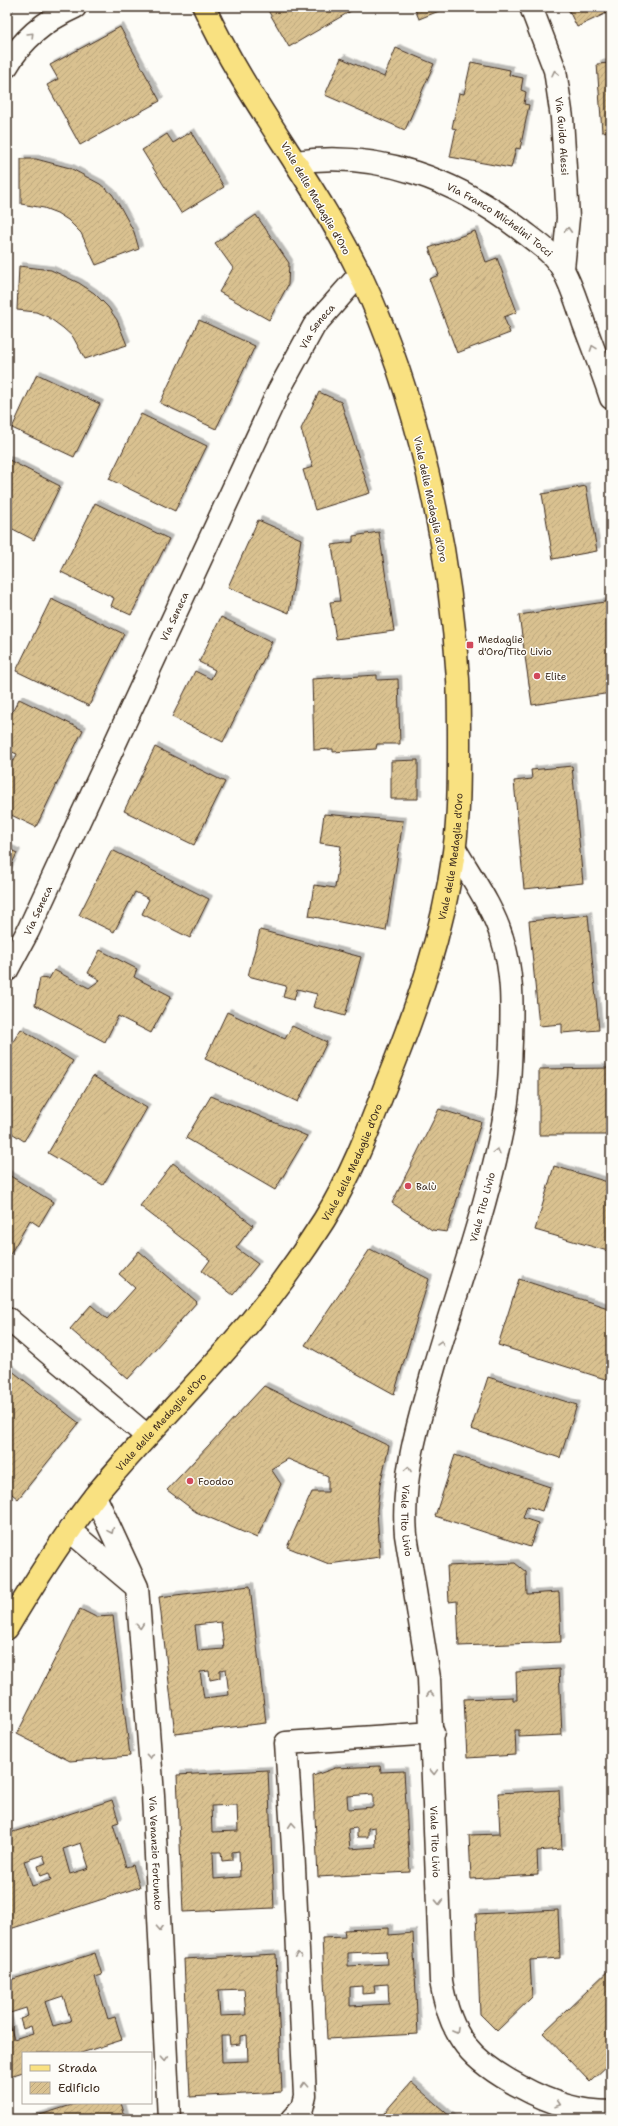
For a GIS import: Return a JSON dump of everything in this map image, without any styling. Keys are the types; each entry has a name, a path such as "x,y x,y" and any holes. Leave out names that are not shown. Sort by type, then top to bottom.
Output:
{"main road":[{"name":"Viale delle Medaglie d'Oro","path":"7,1628 69,1530 95,1496 193,1388 258,1313 284,1280 341,1191 374,1117 412,1019 443,913 455,850 459,781 458,681 444,559 428,479 411,413 391,351 360,274 296,162 230,55 204,7"}],"street":[{"path":"7,66 17,50 36,30 50,20 75,7"},
{"name":"Via Guido Alessi","path":"531,7 555,70 562,118 568,218 563,269"},
{"name":"Via Franco Michelini Tocci","path":"296,162 335,159 362,161 398,167 432,178 463,192 505,218 534,240 563,269 611,398"},
{"name":"Via Seneca","path":"7,970 28,931 279,390 314,326 360,274"},
{"name":"Viale Tito Livio","path":"455,850 494,918 502,935 511,981 512,1003 509,1083 502,1130 479,1220 428,1386 411,1449 405,1485 404,1512 406,1536 427,1655 433,1733 441,1981 448,2014 454,2028 475,2057 500,2076 531,2093 561,2105 584,2111 611,2112"},
{"path":"7,1318 148,1436"},
{"name":"Via Venanzio Fortunato","path":"95,1496 137,1588 153,1803 169,2119"},
{"path":"69,1530 137,1588"},
{"path":"292,2119 302,2108 305,2096 293,1847 286,1744 433,1733"}],"building":[{"path":"7,7 13,8 7,17"},
{"path":"266,7 355,7 356,8 289,47"},
{"path":"414,7 449,7 419,19"},
{"path":"567,7 611,7 611,11 577,27"},
{"path":"120,27 160,101 80,145 47,85 58,79 50,65"},
{"path":"396,48 434,64 405,130 325,95 341,58 384,77"},
{"path":"471,62 510,70 509,75 523,78 521,90 526,92 524,104 529,105 520,149 516,148 511,168 450,157 456,129 452,128 459,93 464,94"},
{"path":"611,63 611,131 602,132 597,64"},
{"path":"191,132 224,187 181,213 142,150 167,134 173,143"},
{"path":"21,159 36,159 70,168 100,184 112,194 121,208 134,232 139,249 96,265 81,233 68,220 57,213 44,208 21,204"},
{"path":"611,190 611,217 609,191"},
{"path":"256,215 289,263 288,285 269,320 219,292 233,268 215,243"},
{"path":"475,231 486,262 497,258 517,312 504,317 510,333 457,353 429,279 439,275 429,248"},
{"path":"19,266 51,270 79,283 94,293 108,307 117,320 127,345 85,359 73,337 48,317 36,312 17,310"},
{"path":"199,320 255,346 216,429 160,403"},
{"path":"37,374 100,404 74,457 12,428"},
{"path":"319,392 341,402 370,493 315,510 303,470 313,467 301,429"},
{"path":"141,414 207,446 175,511 109,479"},
{"path":"7,459 60,486 34,540 7,526"},
{"path":"586,486 597,551 553,559 542,494"},
{"path":"95,503 169,539 131,615 111,606 114,598 61,572"},
{"path":"258,520 301,539 289,613 228,587"},
{"path":"379,532 394,631 336,639 330,602 340,601 332,545 353,542 353,536"},
{"path":"51,599 124,634 89,706 16,671"},
{"path":"611,601 611,693 532,705 519,615"},
{"path":"221,617 272,642 223,742 172,717 195,671 211,679 215,670 199,662"},
{"path":"377,675 377,680 398,679 400,744 377,744 376,749 333,752 333,749 314,750 312,679"},
{"path":"19,699 83,730 36,827 7,813 7,758 14,761 17,754 7,750 7,722"},
{"path":"155,747 225,782 194,845 124,811"},
{"path":"418,760 418,799 391,799 391,761"},
{"path":"572,766 583,883 524,889 514,781 532,779 531,770"},
{"path":"324,814 403,821 386,931 309,916 314,885 335,888 341,846 320,843"},
{"path":"7,848 17,853 7,874"},
{"path":"112,850 209,899 190,938 142,914 149,899 135,892 114,932 79,915"},
{"path":"588,915 599,1030 562,1033 562,1024 539,1026 529,921"},
{"path":"260,930 361,957 345,1016 313,1007 317,994 297,989 294,1000 283,997 286,986 248,976"},
{"path":"100,950 137,969 134,977 171,996 151,1033 118,1016 105,1042 35,1005 40,978 49,979 54,970 89,988 100,980 88,973"},
{"path":"227,1012 285,1039 292,1026 327,1042 298,1102 205,1059"},
{"path":"21,1029 73,1061 24,1141 7,1130 7,1051"},
{"path":"611,1068 611,1135 539,1135 539,1069"},
{"path":"93,1076 147,1108 103,1185 48,1153"},
{"path":"211,1096 307,1136 275,1190 186,1138"},
{"path":"439,1109 481,1122 447,1232 432,1230 392,1203"},
{"path":"173,1163 253,1225 236,1248 258,1264 233,1295 202,1271 210,1260 140,1206"},
{"path":"554,1166 611,1183 611,1252 535,1230"},
{"path":"7,1174 53,1202 39,1226 30,1220 8,1258"},
{"path":"370,1249 429,1279 394,1394 305,1345"},
{"path":"139,1251 197,1302 128,1379 70,1329 91,1305 107,1319 135,1288 119,1274"},
{"path":"519,1279 611,1309 611,1370 608,1380 498,1345"},
{"path":"7,1367 79,1423 18,1499 7,1490"},
{"path":"488,1377 577,1405 560,1458 471,1429"},
{"path":"264,1386 389,1446 380,1485 377,1510 380,1557 329,1564 287,1547 312,1492 328,1492 328,1476 288,1459 271,1469 281,1484 257,1538 196,1512 167,1490"},
{"path":"455,1455 550,1487 542,1511 527,1506 523,1518 538,1523 530,1547 435,1516"},
{"path":"515,1563 526,1572 527,1594 559,1592 561,1642 459,1646 457,1601 449,1602 447,1566"},
{"path":"250,1586 266,1723 175,1734 159,1597","holes":["221,1622 224,1649 198,1651 195,1625","226,1669 229,1695 204,1698 200,1672 209,1671 210,1680 220,1678 220,1670"]},
{"path":"80,1609 96,1617 113,1616 130,1756 70,1761 17,1734"},
{"path":"559,1669 562,1735 519,1737 519,1730 515,1730 516,1755 467,1758 464,1699 513,1697 513,1700 517,1700 516,1672"},
{"path":"380,1766 381,1772 404,1771 410,1872 318,1877 313,1776 335,1768","holes":["373,1794 373,1807 348,1809 347,1796","375,1827 376,1847 350,1849 348,1829 357,1828 357,1837 368,1837 368,1828"]},
{"path":"268,1770 274,1908 183,1912 177,1775","holes":["237,1805 238,1831 212,1832 211,1806","239,1851 240,1877 214,1879 213,1852 221,1852 222,1861 232,1860 232,1852"]},
{"path":"559,1790 562,1849 537,1851 538,1875 471,1879 469,1835 500,1834 498,1793"},
{"path":"112,1800 119,1822 113,1824 126,1867 133,1865 140,1887 7,1930 7,1834","holes":["81,1843 89,1868 70,1874 63,1849","43,1855 46,1863 38,1866 41,1876 49,1873 51,1880 32,1886 24,1861"]},
{"path":"558,1910 560,1958 530,1960 532,1997 497,2031 480,2014 476,1914"},
{"path":"389,1928 389,1935 413,1933 418,2034 327,2039 322,1938 345,1937 344,1930","holes":["386,1951 387,1964 348,1966 348,1953","388,1984 389,2004 350,2006 350,1987 362,1986 362,1994 375,1993 374,1985"]},
{"path":"95,1953 102,1975 95,1977 108,2019 115,2017 122,2040 84,2052 22,2052 22,2072 7,2077 7,2015 14,2039 33,2033 31,2026 23,2029 20,2019 28,2016 26,2008 7,2014 7,1981","holes":["63,1996 71,2021 53,2026 45,2002"]},
{"path":"276,1954 282,2092 190,2097 184,1959","holes":["244,1989 246,2015 220,2016 218,1990","247,2035 248,2061 222,2062 221,2036 229,2036 230,2045 240,2044 240,2036"]},
{"path":"611,1968 611,2062 590,2082 543,2033"},
{"path":"411,2082 453,2119 379,2119"},
{"path":"75,2104 121,2104 126,2119 27,2119"}],"place":[{"name":"Medaglie d'Oro/Tito Livio","path":"470,645"},
{"name":"Elite","path":"537,676"},
{"name":"Balù","path":"408,1186"},
{"name":"Foodoo","path":"190,1481"}]}
